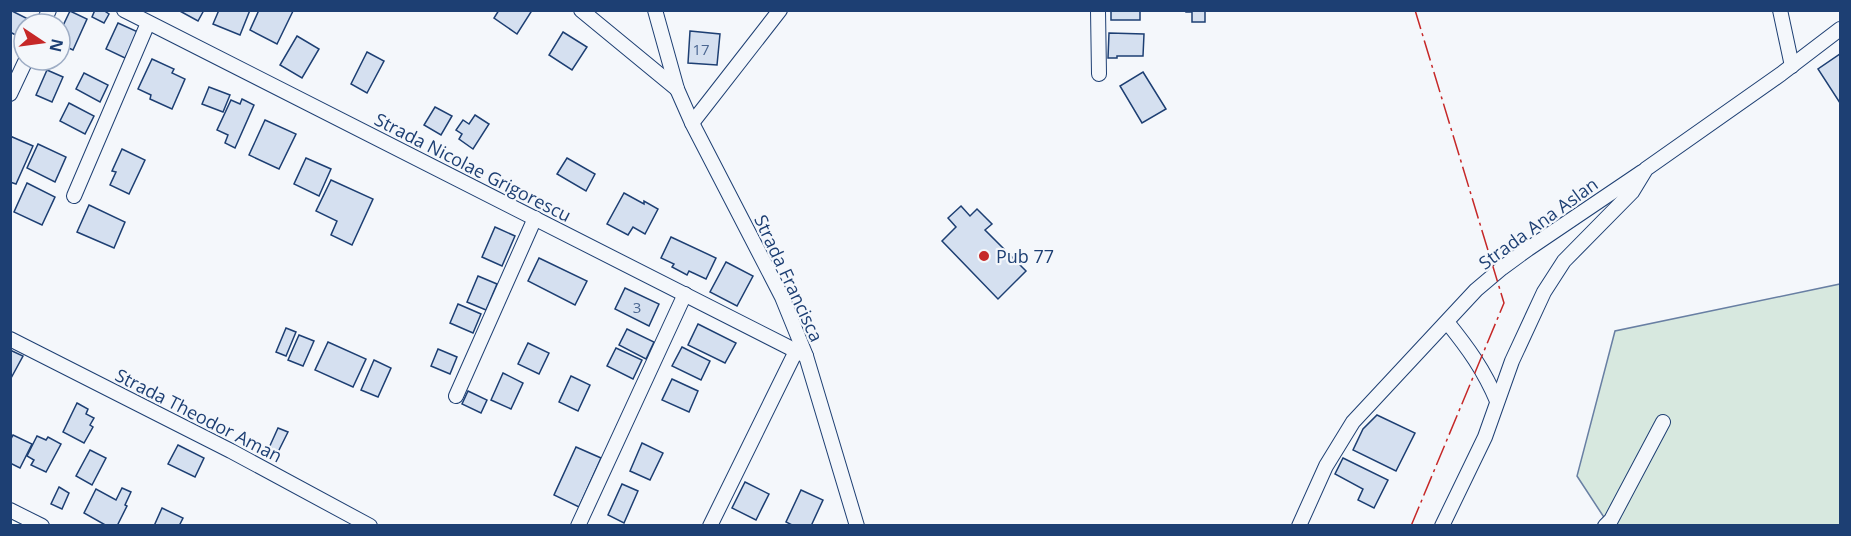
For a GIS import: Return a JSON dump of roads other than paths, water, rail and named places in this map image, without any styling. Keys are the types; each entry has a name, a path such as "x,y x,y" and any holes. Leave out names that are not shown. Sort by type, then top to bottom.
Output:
{"street":[{"name":"Strada Nicolae Grigorescu","path":"124,10 801,353"},
{"path":"581,10 678,89"},
{"name":"Strada Francisca","path":"655,10 678,89 692,123 782,297 857,525"},
{"path":"692,123 780,10"},
{"path":"1098,10 1099,74"},
{"path":"1780,10 1792,66"},
{"path":"74,196 148,23"},
{"name":"Strada Ana Aslan","path":"1299,525 1326,466 1353,422 1476,290 1502,268 1792,66 1840,29"},
{"path":"10,94 20,72"},
{"name":"Strada Ana Aslan","path":"1442,525 1485,437 1512,361 1549,285 1564,261 1632,192 1646,169"},
{"path":"456,396 535,218"},
{"path":"578,525 685,294"},
{"path":"1447,322 1482,368 1497,401"},
{"name":"Strada Theodor Aman","path":"10,339 231,451 370,525"},
{"path":"710,525 801,353"},
{"path":"1605,525 1611,520 1663,422"},
{"path":"10,510 42,525"}],"place":[{"name":"Pub 77","path":"984,256"}]}
